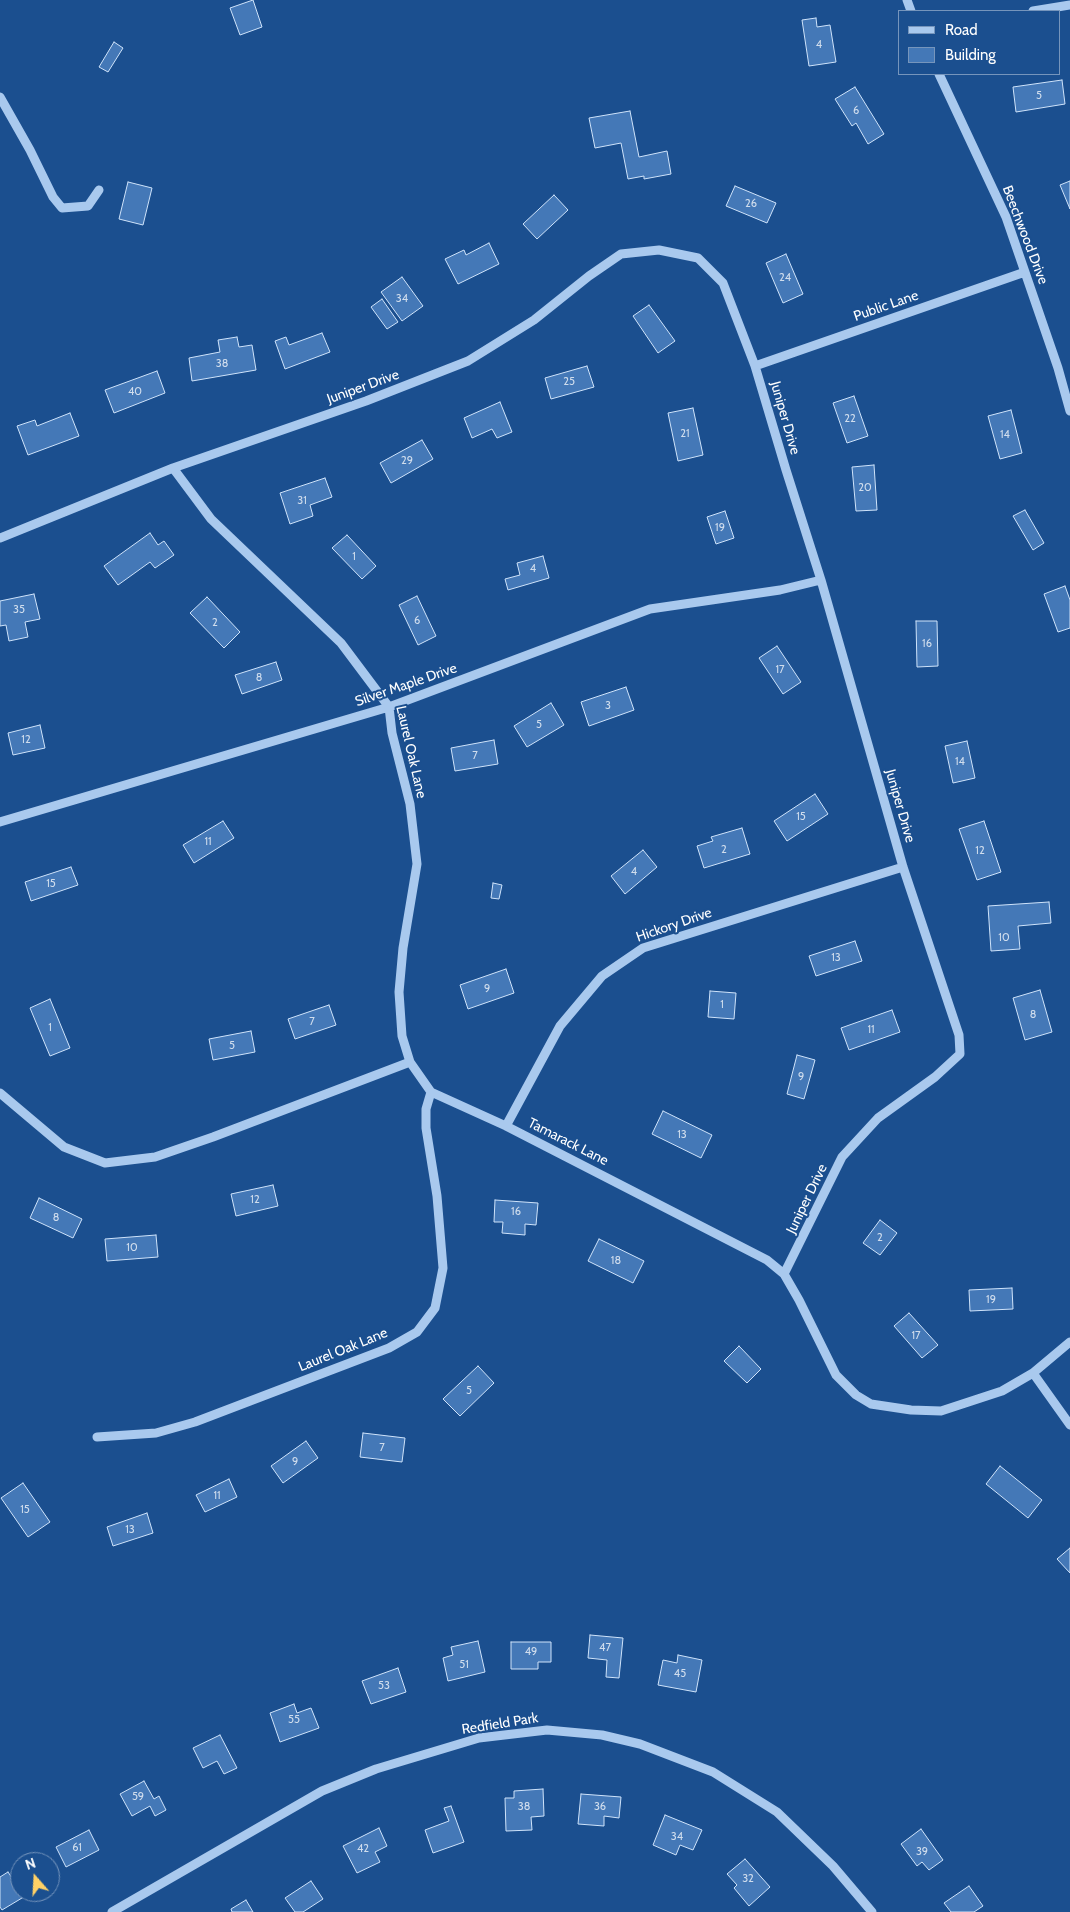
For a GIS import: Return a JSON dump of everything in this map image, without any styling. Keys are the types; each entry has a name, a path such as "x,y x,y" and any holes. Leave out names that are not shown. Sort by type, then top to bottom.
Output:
{"street":[{"path":"1040,10 1070,5"},
{"name":"Beechwood Drive","path":"939,75 1006,218 1058,368 1070,412"},
{"path":"0,97 30,150 53,197 62,208 88,206 98,190"},
{"name":"Juniper Drive","path":"0,538 173,468 366,401 468,361 534,320 589,276 621,254 660,250 698,258 723,284 755,366 821,580 903,867 959,1035 960,1054 935,1077 878,1118 842,1157 784,1274"},
{"name":"Public Lane","path":"755,366 1025,272"},
{"name":"Laurel Oak Lane","path":"173,468 211,519 342,643 389,707 392,733 410,804 417,864 403,948 399,992 402,1036 410,1062"},
{"name":"Silver Maple Drive","path":"0,822 389,707 650,608 780,590 821,580"},
{"name":"Hickory Drive","path":"506,1126 560,1026 602,976 643,948 903,867"},
{"path":"0,1092 64,1147 105,1163 155,1157 213,1137 410,1062 431,1092"},
{"name":"Laurel Oak Lane","path":"97,1438 156,1433 195,1422 389,1348 417,1332 435,1308 443,1268 436,1196 426,1128 426,1109 431,1092"},
{"name":"Tamarack Lane","path":"431,1092 506,1126 767,1260 784,1274 800,1300 836,1375 856,1395 872,1404 911,1410 941,1411 1002,1391 1034,1374 1070,1342"},
{"path":"1034,1374 1070,1425"},
{"name":"Redfield Park","path":"112,1912 322,1791 376,1769 479,1738 547,1730 602,1735 640,1744 713,1772 776,1812 833,1866 872,1912"}],"building":[{"path":"253,0 262,27 240,35 230,8"},
{"path":"816,18 817,27 830,25 836,62 809,66 802,20"},
{"path":"114,42 123,48 108,72 99,67"},
{"path":"1062,80 1065,104 1016,112 1013,87"},
{"path":"855,87 884,134 868,144 856,123 852,126 835,99"},
{"path":"630,111 639,157 667,151 671,174 644,179 644,176 628,179 621,143 595,148 589,118"},
{"path":"1070,181 1070,209 1060,185"},
{"path":"128,182 152,188 143,225 119,219"},
{"path":"735,186 776,203 767,223 726,206"},
{"path":"554,195 568,210 537,239 523,224"},
{"path":"489,243 499,264 458,284 445,259 464,250 466,255"},
{"path":"786,254 803,294 783,303 766,263"},
{"path":"402,277 423,306 402,321 381,292"},
{"path":"382,299 398,322 387,329 371,307"},
{"path":"649,305 675,341 658,353 633,316"},
{"path":"322,333 330,352 285,369 275,341 286,337 289,345"},
{"path":"237,337 239,347 252,345 256,370 192,381 189,358 220,352 218,340"},
{"path":"587,366 594,387 551,399 545,378"},
{"path":"157,371 165,393 114,413 105,390"},
{"path":"854,396 868,436 847,443 833,403"},
{"path":"500,402 512,432 497,438 492,429 472,438 464,418"},
{"path":"693,408 703,455 678,461 668,413"},
{"path":"1011,410 1022,453 1000,459 988,416"},
{"path":"70,413 79,436 28,455 17,426 35,420 37,426"},
{"path":"422,440 433,459 391,483 380,463"},
{"path":"874,465 877,510 856,511 852,467"},
{"path":"325,478 332,497 310,505 313,516 290,524 280,493"},
{"path":"1025,510 1044,543 1033,550 1013,516"},
{"path":"725,511 734,538 716,544 707,517"},
{"path":"150,533 158,545 164,541 174,555 155,568 150,562 118,585 104,566"},
{"path":"347,535 376,566 362,579 332,548"},
{"path":"543,556 549,578 508,590 505,579 520,575 517,563"},
{"path":"1065,586 1070,600 1070,628 1058,632 1044,594"},
{"path":"34,594 40,619 25,622 28,637 9,641 6,625 0,626 0,601"},
{"path":"417,596 436,636 418,645 399,605"},
{"path":"207,597 240,632 224,648 190,613"},
{"path":"916,621 937,621 938,666 917,667"},
{"path":"777,646 801,682 783,694 759,658"},
{"path":"276,662 282,680 242,694 235,675"},
{"path":"626,687 634,710 589,726 581,702"},
{"path":"551,703 564,725 527,747 514,726"},
{"path":"40,725 45,748 13,755 8,733"},
{"path":"494,740 498,764 455,771 451,748"},
{"path":"967,741 975,778 953,783 945,746"},
{"path":"815,794 828,814 787,841 774,821"},
{"path":"223,821 234,838 194,863 183,845"},
{"path":"984,821 1001,872 977,880 959,829"},
{"path":"742,828 750,854 704,868 697,846 713,841 711,837"},
{"path":"643,850 657,867 625,894 611,876"},
{"path":"71,867 78,885 31,901 25,882"},
{"path":"493,883 502,885 499,899 491,898"},
{"path":"1049,902 1051,923 1018,926 1020,949 991,951 988,906"},
{"path":"855,941 862,961 816,976 809,956"},
{"path":"506,969 514,993 468,1009 460,985"},
{"path":"1040,990 1052,1032 1025,1040 1013,998"},
{"path":"710,991 736,993 734,1019 708,1017"},
{"path":"50,999 70,1048 50,1056 30,1008"},
{"path":"329,1005 336,1025 295,1039 288,1019"},
{"path":"892,1010 900,1032 849,1050 841,1028"},
{"path":"251,1031 255,1052 213,1060 209,1039"},
{"path":"797,1055 815,1060 804,1099 787,1094"},
{"path":"663,1111 712,1135 701,1158 652,1134"},
{"path":"273,1185 278,1206 236,1216 231,1194"},
{"path":"39,1198 82,1219 73,1238 30,1218"},
{"path":"495,1200 538,1203 536,1225 525,1224 525,1235 502,1233 503,1222 494,1222"},
{"path":"880,1220 897,1233 880,1255 863,1243"},
{"path":"156,1235 158,1257 107,1261 105,1239"},
{"path":"599,1239 644,1261 633,1283 588,1261"},
{"path":"1012,1288 1013,1309 970,1311 969,1290"},
{"path":"909,1313 938,1345 922,1358 894,1326"},
{"path":"739,1346 761,1369 747,1383 724,1361"},
{"path":"478,1366 494,1383 460,1416 443,1399"},
{"path":"363,1433 405,1438 402,1462 360,1457"},
{"path":"306,1441 318,1458 283,1483 271,1466"},
{"path":"1000,1466 1042,1500 1028,1518 986,1484"},
{"path":"229,1479 237,1497 205,1512 196,1495"},
{"path":"23,1483 50,1522 28,1537 1,1498"},
{"path":"147,1513 153,1533 113,1546 107,1527"},
{"path":"1070,1548 1070,1573 1057,1559"},
{"path":"590,1635 623,1638 619,1678 606,1677 607,1660 588,1658"},
{"path":"478,1641 485,1672 448,1681 443,1658 453,1655 451,1647"},
{"path":"511,1642 551,1642 551,1662 538,1662 538,1669 511,1669"},
{"path":"678,1655 702,1660 696,1692 658,1685 663,1660 677,1663"},
{"path":"398,1668 406,1692 371,1704 362,1681"},
{"path":"294,1704 297,1713 311,1708 319,1728 280,1742 270,1713"},
{"path":"220,1735 237,1768 224,1774 217,1761 203,1768 193,1748"},
{"path":"144,1781 154,1799 159,1796 166,1810 155,1816 150,1806 132,1816 120,1794"},
{"path":"543,1789 544,1816 531,1817 532,1830 506,1831 505,1798 514,1798 514,1791"},
{"path":"581,1794 621,1797 619,1818 604,1816 604,1826 578,1824"},
{"path":"451,1806 464,1842 433,1853 425,1830 449,1821 444,1808"},
{"path":"665,1815 702,1830 693,1850 680,1845 676,1855 653,1845"},
{"path":"379,1828 387,1846 375,1852 380,1862 357,1873 343,1846"},
{"path":"921,1829 943,1860 929,1870 922,1862 917,1866 901,1844"},
{"path":"89,1830 99,1850 66,1867 56,1847"},
{"path":"745,1859 770,1887 749,1906 734,1888 737,1885 727,1874"},
{"path":"8,1872 10,1875 10,1902 15,1902 2,1910 0,1907 0,1877"},
{"path":"311,1881 323,1899 303,1912 295,1912 285,1898"},
{"path":"969,1886 983,1906 974,1912 951,1912 944,1903"},
{"path":"246,1900 253,1912 232,1912 231,1909"}]}
